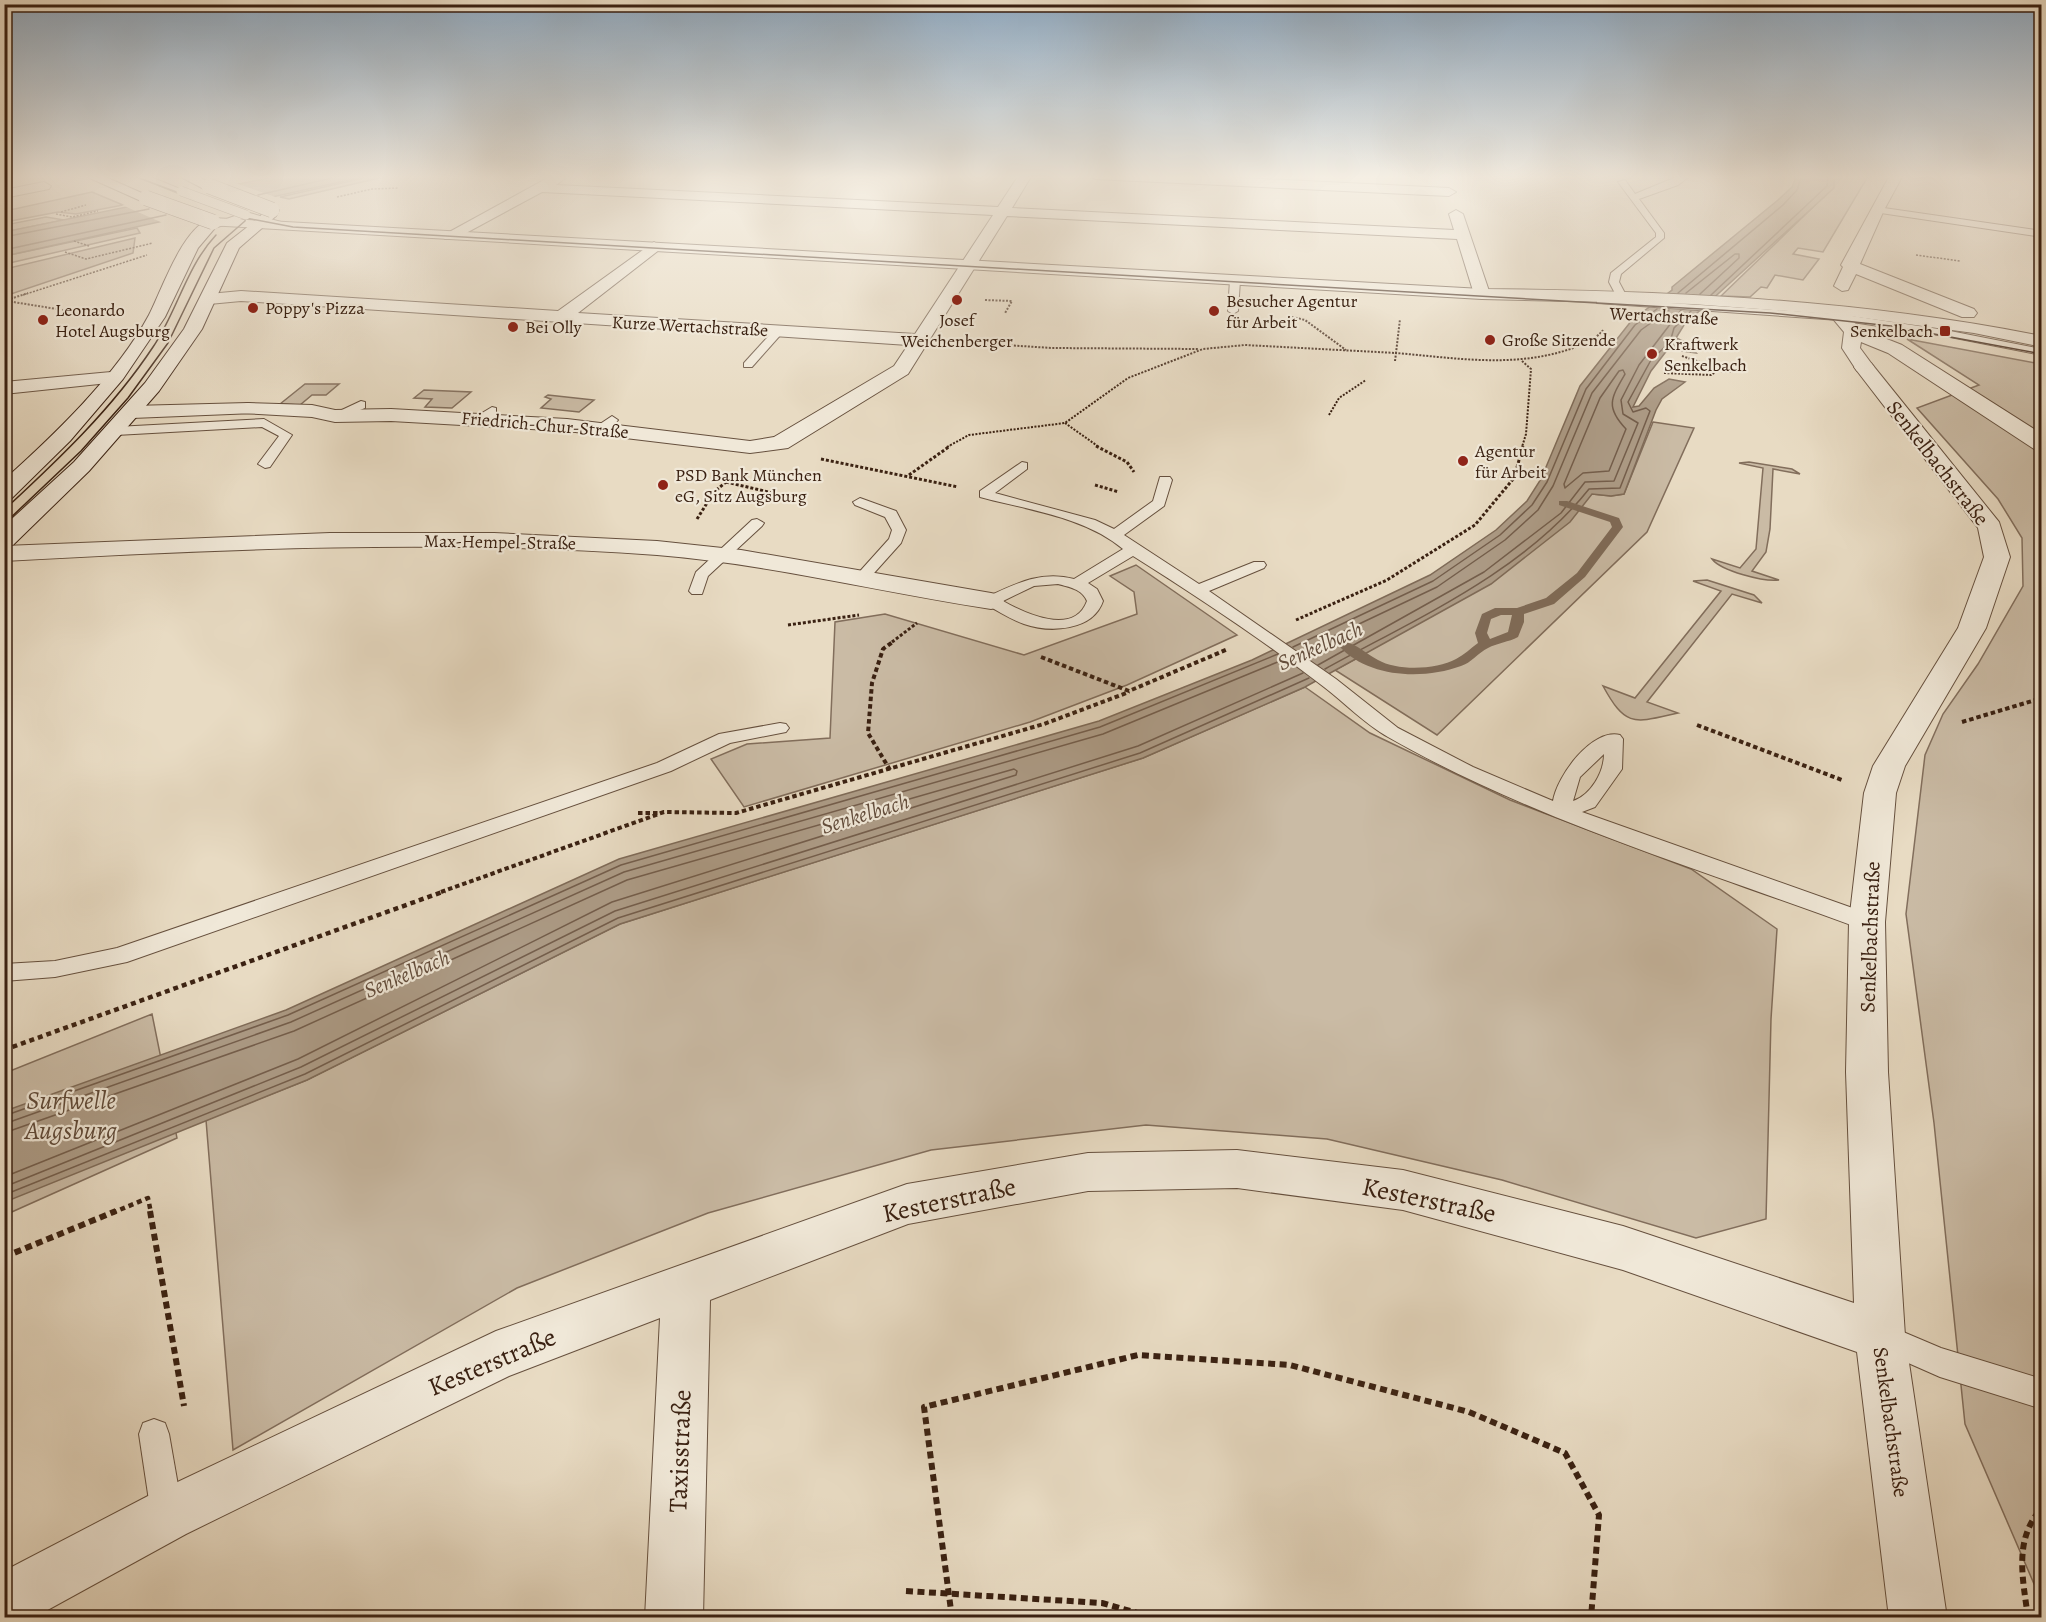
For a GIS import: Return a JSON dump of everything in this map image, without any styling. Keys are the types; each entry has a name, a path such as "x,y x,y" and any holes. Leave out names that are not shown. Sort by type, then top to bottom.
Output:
{"street":[{"path":"4,493 72,429 148,331 187,251"},
{"path":"4,540 116,431 132,412 186,339 209,299 231,251"},
{"path":"560,318 649,251"},
{"name":"Wertachstraße","path":"719,251 1403,290 1622,297 1651,306 1705,309"},
{"name":"Friedrich-Chur-Straße","path":"132,412 248,409 312,411 335,416 487,415 607,425 750,447 766,446 780,443 901,370 979,251"},
{"path":"1468,251 1482,294"},
{"path":"1856,251 1834,306 1846,325 1895,349 2042,444"},
{"path":"1849,265 1987,321 2039,345"},
{"name":"Wertachstraße","path":"1482,294 1523,305 1651,306 1705,309 1846,325"},
{"name":"Kurze Wertachstraße","path":"209,299 241,296 920,340"},
{"path":"1846,325 1935,321 2039,345"},
{"path":"1846,325 1933,337 2042,359"},
{"name":"Senkelbachstraße","path":"1846,325 1851,348 1864,367 1990,527 1996,557 1972,628 1888,765 1880,793 1867,922 1867,1072 1880,1336 1918,1617"},
{"path":"4,388 111,378"},
{"name":"Max-Hempel-Straße","path":"4,554 246,543 439,540 609,546 723,555 931,593 991,601"},
{"name":"Kesterstraße","path":"4,1602 167,1515 496,1356 907,1204 1088,1172 1237,1169 1403,1190 1623,1248 1880,1336"},
{"name":"Taxisstraße","path":"674,1617 686,1284"}],"lane":[{"path":"1622,297 1614,282 1616,273 1644,251"},
{"path":"1608,264 1616,273"},
{"path":"1233,311 1235,280"},
{"path":"748,364 779,331"},
{"path":"335,416 361,405"},
{"path":"116,431 264,423 286,435 265,464"},
{"path":"985,494 1022,466"},
{"path":"1115,535 1159,503 1165,480"},
{"path":"985,494 1090,523 1115,535 1133,550 1198,590 1330,683 1392,732 1466,771 1562,813 1867,922"},
{"path":"860,502 891,514 899,530 896,540 861,579"},
{"path":"697,591 700,575 757,523"},
{"path":"1076,584 1133,550"},
{"path":"1198,590 1259,565"},
{"path":"1058,579 1076,584 1092,593 1096,600 1094,608 1088,615 1064,624 1036,623 991,601 1031,582 1058,579"},
{"path":"4,973 55,969 118,956 664,768 725,738 780,728"},
{"path":"1880,1336 1940,1362 2042,1394"},
{"path":"154,1434 167,1515"}],"path":[{"path":"65,252 86,259 121,251"},
{"path":"5,301 150,254"},
{"path":"1395,361 1403,290"},
{"path":"5,301 63,310"},
{"path":"1289,316 1305,320 1347,350"},
{"path":"920,340 1052,348 1203,349 1245,345 1522,361 1562,354 1599,336 1605,327"},
{"path":"909,475 946,448 969,435 1065,423 1128,378 1203,349"},
{"path":"1682,356 1712,366 1718,371"},
{"path":"1664,373 1711,375 1718,371 1735,372"},
{"path":"1329,415 1331,408 1345,392 1366,380"},
{"path":"1065,423 1093,444 1127,462 1134,470 1134,476"},
{"path":"694,525 714,492 725,482 765,458 766,446 781,452 909,475 985,494"},
{"path":"725,482 794,498"},
{"path":"1090,523 1123,493 1095,486"},
{"path":"789,625 870,613"},
{"path":"890,770 868,734 872,683 883,649 922,619"},
{"path":"4,1050 664,813 736,813 1044,724 1129,691"},
{"path":"1960,723 2042,698"},
{"path":"1697,725 1880,793"},
{"path":"4,1257 148,1198 186,1418"},
{"path":"952,1617 924,1407 1138,1355 1290,1365 1469,1412 1565,1453 1599,1515 1591,1617"},
{"path":"2028,1617 2020,1547 2033,1515 2042,1508"},
{"path":"906,1591 1102,1603 1155,1617"}],"green space":[{"path":"30,251 63,251 5,264 5,256"},
{"path":"82,251 133,251 133,253 5,296 5,269"},
{"path":"1768,251 1796,251 1793,254 1819,259 1803,280 1775,275 1767,288 1761,287 1750,297 1721,296"},
{"path":"1907,339 2041,364 2041,1600 1965,1424 1934,1123 1906,914 1925,755 1943,714 1978,664 2023,586 2022,538 1998,499 1917,408 1979,385"},
{"path":"305,384 339,384 326,395 312,395 300,405 280,404"},
{"path":"424,390 471,392 452,408 425,407 432,399 414,398"},
{"path":"548,395 594,400 579,412 541,408 551,399 545,397"},
{"path":"1653,422 1694,428 1647,532 1437,735 1335,670 1361,656 1592,494 1611,496 1624,494"},
{"path":"1749,462 1792,469 1800,474 1773,469 1770,529 1766,552 1752,571 1779,580 1743,575 1724,568 1712,559 1740,568 1756,549 1763,468 1739,463"},
{"path":"1136,565 1237,635 1127,685 1030,722 744,807 711,759 747,744 830,738 835,622 885,614 1024,655 1137,614 1134,592 1110,576"},
{"path":"1707,580 1754,595 1762,603 1732,594 1647,702 1678,713 1641,720 1625,716 1611,700 1603,686 1635,698 1721,591 1693,581"},
{"path":"1305,687 1370,733 1510,800 1691,869 1777,929 1771,1019 1766,1219 1696,1238 1502,1180 1327,1139 1146,1125 931,1150 708,1213 517,1288 233,1450 206,1120 307,1080 620,924 1143,758"},
{"name":"Surfwelle Augsburg","path":"152,1014 177,1138 5,1215 5,1073"}],"water":[{"path":"5,251 29,251 5,256"},
{"path":"1716,251 1765,251 1684,325 1676,338 1685,342 1696,353 1668,349 1651,371 1633,407 1639,406 1654,388 1669,379 1685,382 1662,399 1656,410 1624,494 1611,496 1592,494 1570,522 1491,584 1305,687 1143,758 620,924 307,1080 5,1202 5,1111 286,1010 619,859 1099,721 1252,660 1430,575 1496,530 1527,501 1541,479 1580,386 1632,320 1672,290 1672,287"}],"waterway":[{"path":"1518,612 1550,601 1581,575 1618,527 1615,520 1563,503"},
{"path":"1485,644 1481,633 1486,617 1499,611 1518,612"},
{"path":"1485,644 1500,641 1514,634 1518,612"},
{"path":"1345,646 1376,665 1405,671 1436,669 1459,663 1485,644"}],"tram line":[{"path":"4,510 83,433 137,370 169,319 189,275 204,251"},
{"path":"4,524 81,451 128,398 168,343 213,251"},
{"path":"700,251 1770,313 1891,326 2042,354"}],"place":[{"name":"Josef Weichenberger","path":"957,300"},
{"name":"Poppy's Pizza","path":"253,308"},
{"name":"Besucher Agentur für Arbeit","path":"1214,311"},
{"name":"Leonardo Hotel Augsburg","path":"43,320"},
{"name":"Bei Olly","path":"513,327"},
{"name":"Senkelbach","path":"1945,331"},
{"name":"Große Sitzende","path":"1490,340"},
{"name":"Kraftwerk Senkelbach","path":"1652,354"},
{"name":"Agentur für Arbeit","path":"1463,461"},
{"name":"PSD Bank München eG, Sitz Augsburg","path":"663,485"}]}
